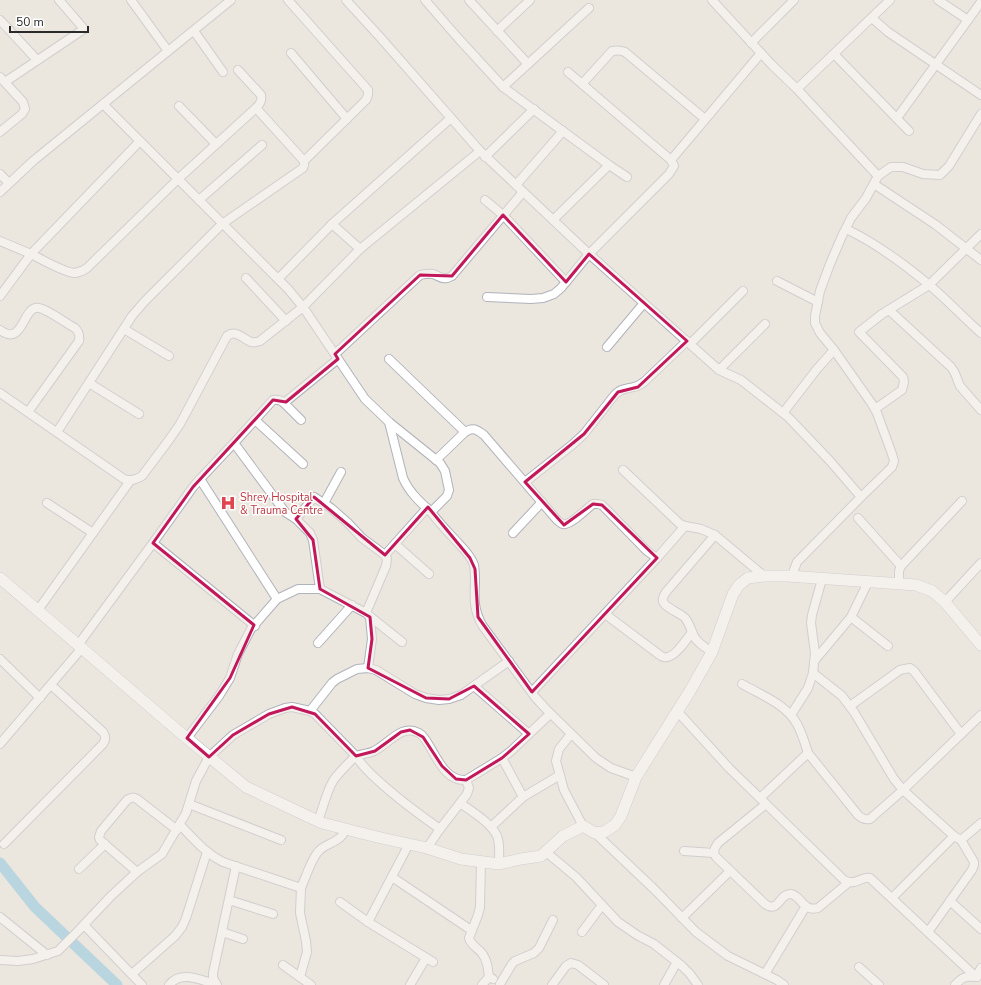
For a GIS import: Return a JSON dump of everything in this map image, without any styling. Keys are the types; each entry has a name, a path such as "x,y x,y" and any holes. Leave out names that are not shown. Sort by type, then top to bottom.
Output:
{"street":[{"path":"0,132 25,110 23,102 3,79 37,60 84,29 59,0"},
{"path":"131,0 168,51"},
{"path":"0,192 33,161 231,0"},
{"path":"57,432 132,316 144,301 222,224 303,168 304,160 366,100 368,90 288,0"},
{"path":"346,0 482,154 719,370 741,380 789,418 830,461 861,497"},
{"path":"425,0 504,87 627,177"},
{"path":"497,30 530,0"},
{"path":"712,0 878,176"},
{"path":"752,43 794,0"},
{"path":"797,89 890,0"},
{"path":"938,0 968,20"},
{"path":"474,2 528,64"},
{"path":"897,118 981,2"},
{"path":"504,87 589,8"},
{"path":"872,18 888,32 981,95"},
{"path":"0,20 37,60"},
{"path":"194,31 222,72"},
{"path":"582,84 612,51 620,50 625,52 705,119"},
{"path":"291,53 347,118"},
{"path":"671,160 761,53"},
{"path":"834,54 909,131"},
{"path":"0,241 68,272 82,272 178,179 260,103 262,99 261,95 238,70"},
{"path":"487,297 531,299 543,298 554,294 590,254 669,174 674,166 671,160 568,72"},
{"path":"103,104 288,289 303,307 365,399 389,422 443,466 449,490 447,496 429,510 384,555"},
{"path":"179,106 216,144"},
{"path":"256,108 304,160"},
{"path":"0,393 124,479 130,481 136,480 142,476 180,424 227,336 233,333 238,334 249,341 260,341 303,307 360,249 482,154 534,109"},
{"path":"792,577 797,562 892,468 894,461 875,409 834,350 820,333 815,323 820,291 828,271 851,218 866,198 878,176 891,167 897,166 923,174 940,175 949,166 981,114"},
{"path":"278,279 332,224 450,118"},
{"path":"516,185 563,131"},
{"path":"0,296 30,254 140,141"},
{"path":"199,200 262,145"},
{"path":"554,220 609,165"},
{"path":"0,174 9,183"},
{"path":"874,184 936,225 981,260"},
{"path":"284,403 337,357 420,276 432,274 447,278 452,276 523,192"},
{"path":"485,200 503,215 566,282"},
{"path":"332,224 360,249"},
{"path":"846,229 860,235 900,262 929,285 981,333"},
{"path":"875,409 902,390 904,385 903,377 858,332 889,310 929,285 981,234"},
{"path":"246,278 286,321"},
{"path":"777,280 818,302"},
{"path":"525,482 584,434 618,392 624,389 638,387 689,343 743,290"},
{"path":"607,347 644,303"},
{"path":"0,330 5,334 14,334 31,311 34,308 39,308 75,328 80,336 79,341 28,412"},
{"path":"889,310 951,367 957,375 960,386 981,410"},
{"path":"719,370 765,324"},
{"path":"124,329 169,356"},
{"path":"783,413 817,369 834,350"},
{"path":"389,358 465,432"},
{"path":"89,383 139,414"},
{"path":"0,744 51,685 193,487 273,400 282,401 301,420"},
{"path":"255,420 302,464"},
{"path":"389,422 406,485 470,558 475,569 474,602 482,625 550,714 602,763 636,777"},
{"path":"436,460 465,432 470,429 475,429 484,435 562,524 567,524 593,504 598,504 602,506 647,551 657,558"},
{"path":"234,443 285,512 310,533 313,540 320,589"},
{"path":"623,470 680,524 701,528 715,535 764,576"},
{"path":"324,503 341,472"},
{"path":"200,479 278,599"},
{"path":"38,610 130,481"},
{"path":"296,520 314,497 324,503 348,523 362,538 384,555 387,560 368,615 372,640 368,668"},
{"path":"899,584 899,571 901,566 962,501"},
{"path":"513,533 542,502"},
{"path":"47,503 92,533"},
{"path":"858,518 901,566"},
{"path":"532,692 685,526"},
{"path":"712,652 698,642 684,617 665,605 663,597 715,535"},
{"path":"153,543 254,626"},
{"path":"395,544 429,574"},
{"path":"945,602 981,563"},
{"path":"595,833 604,832 615,825 621,816 636,777 690,691 712,652 733,594 739,585 748,578 764,576 792,577 916,585 932,591 945,602 980,642"},
{"path":"0,578 246,787 318,821 427,848 460,858 499,864 541,856 563,836 583,826"},
{"path":"791,715 808,688 813,673 815,646 811,623 822,579"},
{"path":"815,660 851,617 868,582"},
{"path":"187,738 219,696 230,678 238,654 251,629 278,599 298,589 320,589 368,615 402,642"},
{"path":"318,643 352,606"},
{"path":"605,614 661,656 665,657 673,655 692,632"},
{"path":"851,617 888,646"},
{"path":"0,659 40,698"},
{"path":"310,712 332,683 357,669 368,668 376,670 416,694 426,698 439,700 449,699 461,695 509,661"},
{"path":"850,706 900,670 910,668 914,671 961,734"},
{"path":"813,673 842,696 850,706 894,779 903,790 958,838 974,862 974,866 928,932"},
{"path":"742,684 777,703 791,715 797,724 808,753 865,820 870,819 903,790 981,715"},
{"path":"4,844 106,740 106,736 103,732 51,685"},
{"path":"474,686 529,734"},
{"path":"0,960 18,961 33,959 58,951 111,896 137,872 162,854 179,828 190,804 196,781 209,756 233,735 269,714 285,708 292,707 315,714 356,756 369,773 392,793 440,829"},
{"path":"677,711 729,768 848,883"},
{"path":"318,821 334,780 356,756 375,751 384,746 401,732 414,731 420,734 452,778 466,780 511,751 550,714"},
{"path":"571,734 559,749 556,761 564,790 583,826 595,833 654,889 696,932 728,956 784,985"},
{"path":"760,798 808,753"},
{"path":"502,758 523,797"},
{"path":"491,827 523,797 560,775"},
{"path":"427,848 467,794 469,788 466,780"},
{"path":"137,872 100,840 99,837 100,831 130,798 137,799 179,828 215,858 301,888"},
{"path":"460,803 491,827 496,833 498,840 499,864"},
{"path":"190,804 281,840"},
{"path":"766,804 718,842 714,853 730,871 768,906 775,906 784,896 792,894 810,909 818,908 848,883 857,882 866,877 870,878 978,978"},
{"path":"892,898 958,838 981,823"},
{"path":"300,977 307,952 300,913 301,888 315,856 324,846 338,840 346,829"},
{"path":"79,869 105,844"},
{"path":"368,922 410,844"},
{"path":"684,851 714,853"},
{"path":"132,974 175,936 182,927 207,852"},
{"path":"546,852 576,877 618,922 654,944 677,962 690,974 698,985"},
{"path":"480,861 480,907 471,930 469,941 481,953 488,965 489,977 482,985"},
{"path":"216,984 213,978 213,973 236,866"},
{"path":"682,918 730,871"},
{"path":"392,877 471,930"},
{"path":"229,900 272,914"},
{"path":"950,901 981,929"},
{"path":"340,902 368,922 430,960 410,985"},
{"path":"582,932 602,905"},
{"path":"765,974 806,906"},
{"path":"0,917 47,955"},
{"path":"489,977 501,984 515,961 539,948 554,920"},
{"path":"84,925 142,985"},
{"path":"222,932 243,939"},
{"path":"664,985 677,962"},
{"path":"552,985 566,966 571,963 578,965 604,985"},
{"path":"283,964 311,985"},
{"path":"859,968 879,985"},
{"path":"978,978 981,968"},
{"path":"169,985 177,978 184,977 191,977 216,984"},
{"path":"956,985 960,980 966,977 978,978"}],"highlighted area":[{"path":"503,215 566,282 589,254 687,341 638,387 618,392 584,434 525,482 564,525 593,504 602,505 657,558 532,692 478,617 475,569 470,558 428,507 385,555 314,497 296,519 313,540 320,589 370,617 372,639 368,668 426,698 449,699 474,686 529,734 502,758 466,780 456,779 442,766 423,737 410,730 401,732 375,751 356,756 315,714 292,707 269,714 233,735 209,757 187,738 230,678 254,625 153,543 193,487 273,400 286,402 338,359 335,354 420,275 452,276"}],"waterway":[{"path":"0,863 35,907 117,985"}],"place":[{"name":"Shrey Hospital & Trauma Centre","path":"228,503"}]}
